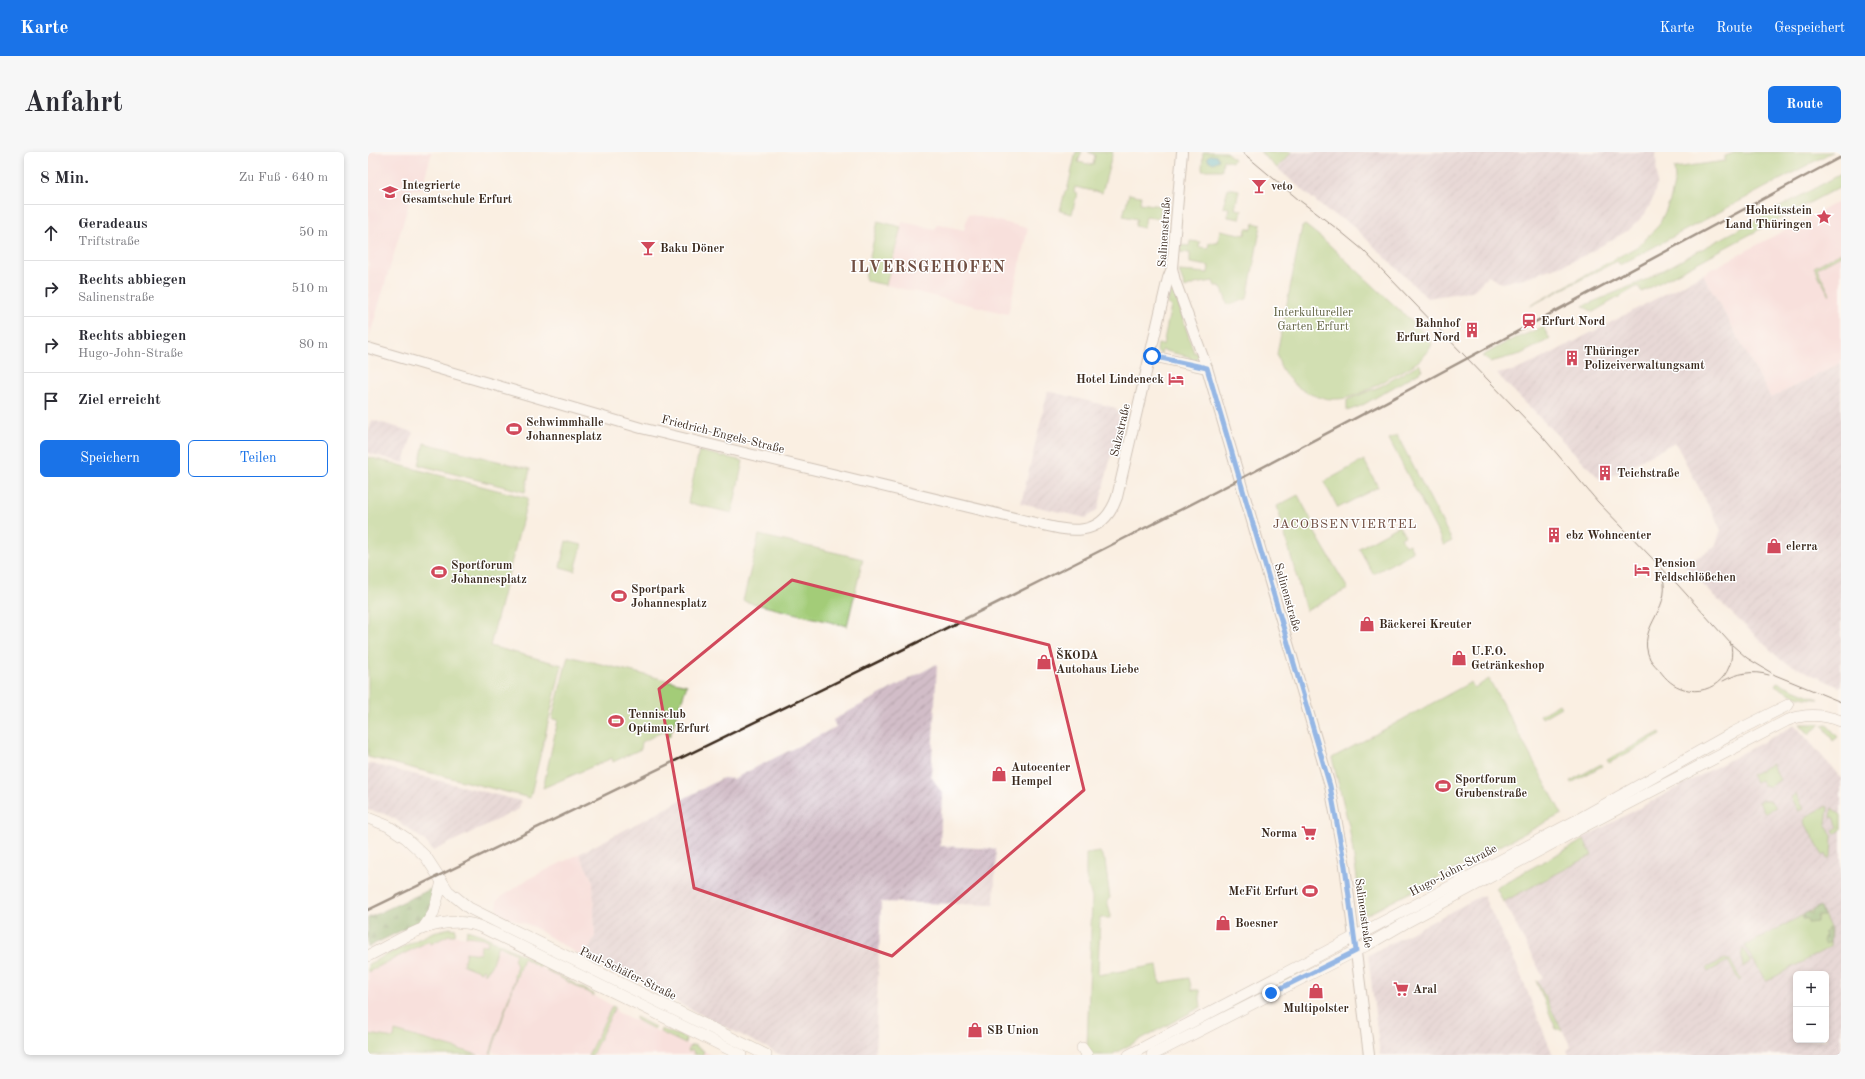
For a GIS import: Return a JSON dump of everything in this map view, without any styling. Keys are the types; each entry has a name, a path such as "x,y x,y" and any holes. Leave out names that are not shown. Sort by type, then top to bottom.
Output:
{"main road":[{"name":"Hugo-John-Straße","path":"1129,1055 1579,818 1734,732 1788,705"},
{"name":"Hugo-John-Straße","path":"1152,1055 1356,951 1583,827 1796,717 1822,716 1841,721"},
{"name":"Paul-Schäfer-Straße","path":"368,818 388,826 406,838 426,857 442,882 458,900 478,914 766,1055"},
{"path":"368,956 424,927 435,909 442,882"},
{"name":"Paul-Schäfer-Straße","path":"424,927 448,922 474,924 741,1055"}],"street":[{"name":"Salinenstraße","path":"1182,152 1172,268 1175,281 1207,368 1328,779 1345,866 1369,1055"},
{"name":"Salzstraße","path":"1076,530 1098,524 1105,519 1114,508 1152,356 1168,278 1172,268"},
{"name":"Friedrich-Engels-Straße","path":"368,348 641,428 1027,521 1066,530 1076,530"},
{"path":"1152,356 1207,368"}],"highlighted area":[{"path":"792,580 1049,645 1084,790 892,956 694,888 659,689"}],"shaded area":[{"name":"Integrierte Gesamtschule Erfurt","path":"368,152 432,152 421,190 413,189 369,338"},
{"path":"1292,152 1656,152 1657,184 1652,201 1645,214 1629,230 1585,255 1565,264 1524,278 1501,283 1488,276 1473,291 1427,298 1351,224 1327,211 1277,168"},
{"path":"1841,200 1841,363 1771,398 1703,274"},
{"path":"968,214 1028,228 1008,314 886,285 902,222 935,229 937,224 964,230"},
{"path":"1703,274 1771,398 1841,363 1841,686 1839,687 1781,660 1720,602 1684,565 1715,547 1721,530 1675,442 1602,481 1497,374 1516,370 1535,362"},
{"path":"1048,391 1116,408 1120,420 1098,509 1086,518 1021,503"},
{"path":"372,420 413,432 404,463 368,453 368,434"},
{"path":"937,664 931,776 942,793 940,846 996,849 994,905 881,902 875,1055 781,1055 682,1005 642,980 584,958 595,936 593,881 579,854 723,778 733,779 836,727 833,720"},
{"path":"1795,725 1841,778 1841,1055 1569,1055 1567,1050 1571,1047 1537,981 1543,977 1496,887 1584,840 1583,838"},
{"path":"368,763 521,801 519,809 433,851 425,841 395,819 385,814 368,810"},
{"path":"579,854 593,881 595,936 584,958 532,926 497,914 497,900 528,879"},
{"path":"1483,895 1517,966 1553,1055 1380,1055 1368,955"},
{"path":"449,935 483,938 615,1007 617,1012 690,1046 694,1045 711,1055 502,1055 492,1051 491,1055 478,1055 396,1031 394,1038 368,1034 368,972 429,941 431,944"}],"green space":[{"path":"1076,152 1082,152 1078,162 1093,165 1095,155 1088,152 1113,152 1102,193 1075,187 1074,192 1077,193 1072,214 1060,211 1065,191 1067,191"},
{"path":"1203,152 1226,152 1234,159 1232,162 1223,160 1222,170 1202,170"},
{"path":"1260,152 1292,152 1277,168"},
{"path":"1737,152 1832,152 1620,265 1617,261 1530,306 1640,245 1659,225 1670,201 1675,179 1674,168 1725,161 1725,156"},
{"path":"1841,174 1841,186 1642,292 1638,286 1593,312 1583,306 1643,281"},
{"path":"1228,188 1239,190 1235,209 1242,210 1240,219 1228,217 1229,208 1223,207"},
{"path":"1129,194 1141,196 1140,203 1161,206 1160,215 1157,218 1146,216 1144,228 1135,226 1137,219 1123,216"},
{"path":"878,221 901,227 886,285 867,281 865,278"},
{"path":"1254,223 1261,225 1247,299 1228,305 1222,289 1220,286 1215,286 1213,281 1195,284 1185,288 1179,271 1208,273 1209,266 1190,263 1190,253 1180,252 1181,245 1189,246 1190,241 1200,242 1199,247 1208,248 1209,243 1218,243 1220,230 1245,235 1246,229 1252,229"},
{"name":"Interkultureller Garten Erfurt","path":"1305,225 1323,239 1418,327 1432,344 1425,355 1411,366 1359,394 1346,398 1323,398 1302,390 1286,375 1280,365 1277,354 1302,227"},
{"path":"1841,252 1841,255 1817,268 1830,294 1829,295 1814,267"},
{"path":"1173,288 1194,353 1196,352 1198,355 1195,361 1189,361 1190,357 1162,350 1161,354 1157,351 1158,344 1163,345 1171,306 1167,304 1171,289"},
{"path":"1543,327 1550,339 1521,354 1490,362 1482,356 1507,342"},
{"path":"1419,364 1423,370 1361,406 1347,411 1347,400 1381,386"},
{"path":"1397,435 1452,541 1444,545 1389,439"},
{"path":"424,443 530,469 525,492 419,465"},
{"path":"699,451 743,461 732,513 688,503"},
{"name":"Sportforum Johannesplatz","path":"368,457 528,498 490,646 562,665 530,798 368,757"},
{"path":"1364,460 1378,487 1338,508 1324,482"},
{"path":"1298,495 1316,529 1314,531 1348,589 1306,611 1277,506"},
{"path":"1399,526 1405,536 1401,538 1405,546 1409,544 1413,552 1373,574 1359,548"},
{"path":"759,535 863,559 847,626 743,601"},
{"path":"566,541 582,545 575,571 560,567"},
{"name":"Tennisclub Optimus Erfurt","path":"568,656 687,685 670,735 667,737 664,731 642,742 641,749 613,762 612,758 543,788 558,720 552,719"},
{"name":"Sportforum Grubenstraße","path":"1489,679 1562,814 1366,915 1361,904 1349,826 1332,758 1471,682 1474,688"},
{"path":"1777,682 1818,699 1800,697 1785,691 1775,685"},
{"path":"1559,704 1561,707 1542,718 1540,715"},
{"path":"1800,724 1821,724 1809,734"},
{"path":"1823,725 1827,725 1838,737 1833,741"},
{"path":"1660,732 1661,735 1609,763 1607,760"},
{"path":"1601,764 1602,766 1571,783 1570,781"},
{"path":"1772,764 1780,780 1768,787 1764,786 1761,780 1756,783 1751,775"},
{"path":"1796,794 1804,809 1799,811 1791,797"},
{"path":"1762,800 1770,801 1776,807 1765,813 1759,802"},
{"path":"1827,806 1826,824 1832,836 1831,857 1828,859 1826,854 1823,856 1804,821 1807,816"},
{"path":"1832,808 1841,815 1841,830 1835,834 1833,830 1838,827 1834,817 1831,818"},
{"path":"1584,840 1592,855 1503,902 1496,887"},
{"path":"1100,852 1105,861 1110,898 1107,901 1110,911 1110,918 1100,918 1098,975 1157,965 1160,983 1189,978 1192,990 1199,990 1201,1007 1111,1055 1089,1055 1087,1048 1092,898 1086,877 1086,854"},
{"path":"433,888 431,908 425,919 368,947 368,918"},
{"path":"1818,907 1821,908 1831,930 1830,947 1767,981 1765,980 1745,946"},
{"path":"1818,907 1821,908 1824,916 1817,916 1817,922 1808,923 1807,919 1802,919 1804,914 1808,912 1812,914 1813,910"},
{"path":"468,913 589,973 589,974 468,918"},
{"path":"450,928 456,929 455,935 449,935 431,944 429,941 368,972 368,964 433,932"},
{"path":"1830,928 1830,942 1825,944 1823,941 1825,935 1823,933 1827,931 1826,929"},
{"path":"467,930 482,935 541,964 540,967 523,958 491,1053 515,979 514,975 517,965 514,959 516,954 498,945 491,966 486,973 484,973 485,970 482,969 481,972 463,965 466,952 480,954 481,945 487,945 488,941 483,938 466,936"},
{"path":"1743,948 1751,962 1743,967 1741,956"},
{"path":"1326,957 1327,959 1171,1041 1170,1039"},
{"path":"1725,959 1730,960 1741,980 1739,981 1728,961 1708,972 1706,968"},
{"path":"547,969 594,994 594,996 546,970"},
{"path":"1537,981 1562,1030 1556,1029"},
{"path":"612,1006 615,1007 592,1055 588,1055"},
{"path":"636,1017 655,1027 654,1029 636,1020"},
{"path":"661,1029 686,1038 685,1044 660,1032"},
{"path":"395,1031 478,1055 368,1055 368,1034 394,1038"},
{"path":"694,1045 704,1051 702,1055 693,1054 694,1052 691,1050 690,1052 688,1051 690,1046"}],"water":[{"path":"1210,155 1217,156 1219,160 1213,163 1208,160 1207,157"}],"tram line":[{"path":"1242,152 1299,200 1363,250 1541,435 1598,502 1678,585 1731,644 1747,658 1775,675 1841,702"},
{"path":"1660,570 1664,583 1664,595 1661,606 1647,636 1647,647 1650,659 1667,679 1680,688 1695,691 1714,685 1727,671 1731,662 1732,652 1730,641"},
{"path":"1723,681 1745,673 1763,673 1769,675"}],"railway":[{"path":"368,910 844,678 1219,490 1841,157"}],"place":[{"name":"veto","path":"1259,186"},
{"name":"Integrierte Gesamtschule Erfurt","path":"390,192"},
{"name":"Hoheitsstein Land Thüringen","path":"1824,217"},
{"name":"Baku Döner","path":"648,248"},
{"name":"Erfurt Nord","path":"1529,321"},
{"name":"Bahnhof Erfurt Nord","path":"1472,330"},
{"name":"Thüringer Polizeiverwaltungsamt","path":"1572,358"},
{"name":"Hotel Lindeneck","path":"1176,379"},
{"name":"Schwimmhalle Johannesplatz","path":"514,429"},
{"name":"Teichstraße","path":"1605,473"},
{"name":"ebz Wohncenter","path":"1554,535"},
{"name":"elerra","path":"1774,546"},
{"name":"Pension Feldschlößchen","path":"1642,570"},
{"name":"Sportforum Johannesplatz","path":"439,572"},
{"name":"Sportpark Johannesplatz","path":"619,596"},
{"name":"Bäckerei Kreuter","path":"1367,624"},
{"name":"U.F.O. Getränkeshop","path":"1459,658"},
{"name":"ŠKODA Autohaus Liebe","path":"1044,662"},
{"name":"Tennisclub Optimus Erfurt","path":"616,721"},
{"name":"Autocenter Hempel","path":"999,774"},
{"name":"Sportforum Grubenstraße","path":"1443,786"},
{"name":"Norma","path":"1309,833"},
{"name":"McFit Erfurt","path":"1310,891"},
{"name":"Boesner","path":"1223,923"},
{"name":"Aral","path":"1401,989"},
{"name":"Multipolster","path":"1316,991"},
{"name":"SB Union","path":"975,1030"}],"district":[{"name":"ILVERSGEHOFEN","path":"928,266"},
{"name":"JACOBSENVIERTEL","path":"1345,523"}],"route":[{"path":"1152,356 1207,368 1330,786 1345,866 1356,951 1298,981 1271,993"}]}
